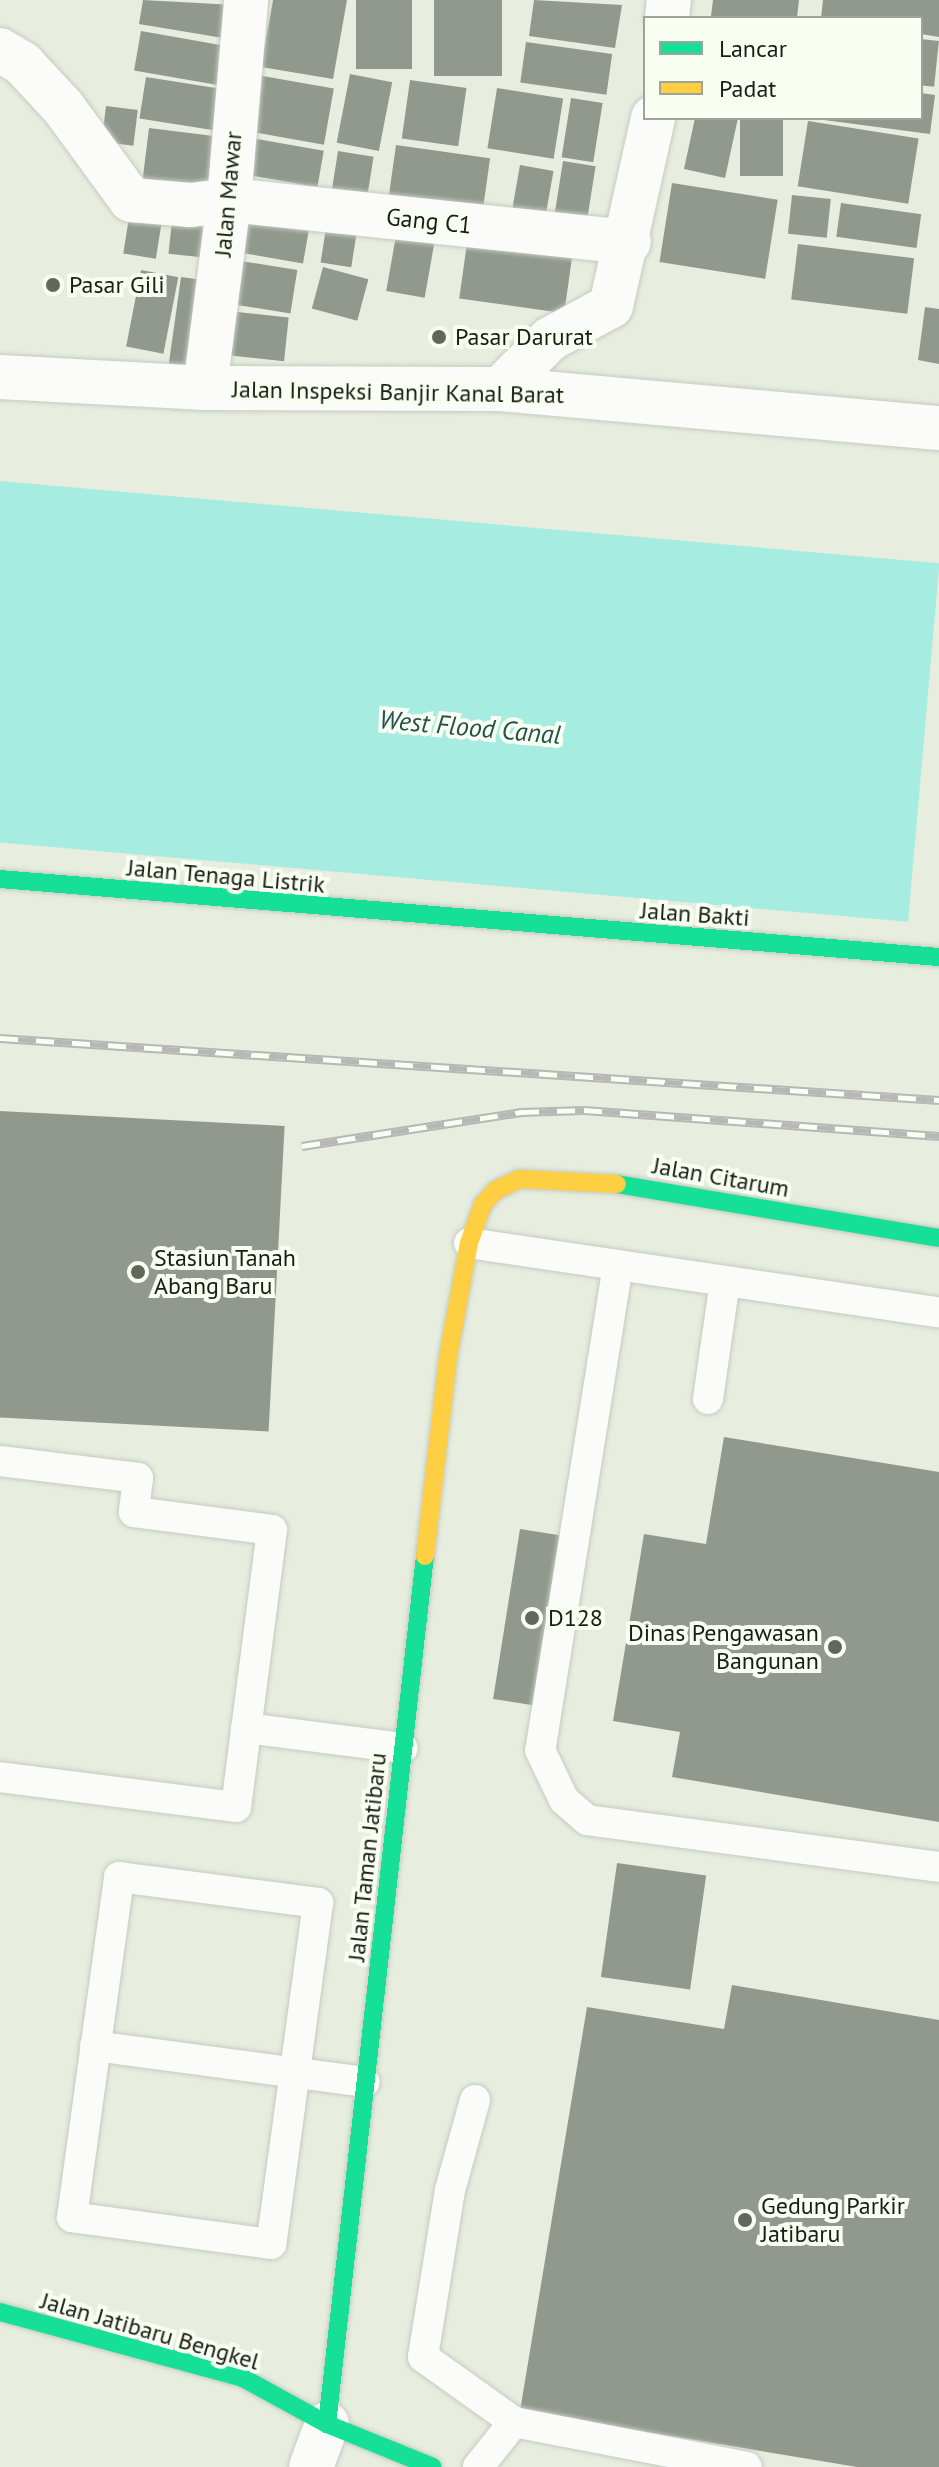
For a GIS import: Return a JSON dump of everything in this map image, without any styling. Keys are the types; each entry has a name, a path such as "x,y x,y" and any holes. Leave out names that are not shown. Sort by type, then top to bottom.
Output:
{"street":[{"name":"Jalan Mawar","path":"205,388 229,200 246,0"},
{"name":"Gang C1","path":"0,50 23,64 63,107 123,196 191,205 229,200 629,242"},
{"path":"500,389 550,339 611,306 629,242 653,120"},
{"name":"Jalan Inspeksi Banjir Kanal Barat","path":"0,377 205,388 500,389 939,428"},
{"name":"Jalan Tenaga Listrik","path":"0,879 447,920"},
{"name":"Jalan Bakti","path":"447,920 939,957"},
{"name":"Jalan Citarum","path":"496,1190 520,1179 584,1178 939,1238"},
{"name":"Jalan Taman Jatibaru","path":"327,2424 448,1357 469,1243 483,1204 496,1190"},
{"name":"Jalan Jatibaru Bengkel","path":"0,2312 243,2378 327,2424"},
{"path":"311,2467 327,2424 433,2467"}],"lane":[{"path":"469,1243 939,1312"},
{"path":"618,1265 540,1750 564,1800 587,1820 939,1867"},
{"path":"708,1399 725,1281"},
{"path":"0,1461 138,1478 134,1512 272,1530 236,1807 0,1777"},
{"path":"246,1728 403,1748"},
{"path":"119,1877 318,1903 271,2244 72,2217 95,2046 119,1877"},
{"path":"95,2046 365,2082"},
{"path":"475,2100 450,2190 423,2357 514,2422 747,2467"},
{"path":"478,2467 514,2422"}],"water":[{"name":"West Flood Canal","path":"0,481 939,563 908,922 0,842"}],"building":[{"path":"143,0 235,5 229,39 139,24"},
{"path":"273,0 347,0 333,79 261,67"},
{"path":"356,0 412,0 412,69 356,69"},
{"path":"434,0 502,0 502,76 434,76"},
{"path":"534,0 622,5 615,48 529,36"},
{"path":"713,0 799,0 797,16 711,16"},
{"path":"823,0 939,0 939,37 923,34 923,16 821,16"},
{"path":"141,31 232,47 225,86 134,70"},
{"path":"923,39 939,41 934,87 923,85"},
{"path":"526,42 612,54 606,95 520,83"},
{"path":"350,74 392,82 379,151 337,143"},
{"path":"257,75 334,89 324,145 247,131"},
{"path":"146,77 230,90 223,132 139,118"},
{"path":"410,80 466,88 458,146 402,138"},
{"path":"497,88 563,98 554,159 487,148"},
{"path":"923,93 935,95 930,134 824,120 923,120"},
{"path":"571,98 603,103 593,162 562,157"},
{"path":"106,106 138,110 133,146 102,142"},
{"path":"695,120 738,120 725,178 684,169"},
{"path":"740,120 783,120 783,176 740,176"},
{"path":"808,121 919,139 908,204 798,186"},
{"path":"149,128 225,137 219,188 143,179"},
{"path":"246,137 324,151 317,187 240,173"},
{"path":"396,145 490,158 482,217 388,203"},
{"path":"338,151 374,157 367,201 331,195"},
{"path":"563,161 596,166 585,231 553,226"},
{"path":"520,165 553,171 544,225 510,219"},
{"path":"672,183 778,200 765,279 659,262"},
{"path":"792,195 831,199 827,238 788,234"},
{"path":"841,203 921,214 916,248 836,237"},
{"path":"130,211 163,216 156,259 123,253"},
{"path":"173,211 223,216 218,259 169,254"},
{"path":"241,212 310,224 303,264 234,251"},
{"path":"327,222 358,227 351,267 321,262"},
{"path":"397,230 435,237 425,298 386,291"},
{"path":"468,236 573,251 564,313 459,298"},
{"path":"798,244 914,258 907,314 791,300"},
{"path":"241,261 297,270 290,313 234,304"},
{"path":"323,267 368,279 357,321 312,309"},
{"path":"141,270 178,277 163,354 126,347"},
{"path":"181,277 216,282 204,368 169,363"},
{"path":"925,307 939,309 939,364 918,360"},
{"path":"228,311 289,317 284,361 223,355"},
{"name":"Stasiun Tanah Abang Baru","path":"0,1111 285,1126 269,1431 0,1417"},
{"path":"724,1437 939,1472 939,1822 672,1777 680,1732 613,1721 644,1534 706,1544"},
{"name":"D128","path":"520,1529 569,1537 542,1707 493,1699"},
{"path":"617,1863 706,1876 690,1989 601,1977"},
{"name":"Gedung Parkir Jatibaru","path":"732,1985 939,2020 939,2467 857,2467 520,2411 587,2007 724,2029"}],"railway":[{"path":"0,1038 939,1100"},
{"path":"302,1146 521,1112 584,1110 939,1136"}],"traffic: fast":[{"path":"0,879 939,957"},
{"path":"617,1184 939,1238"},
{"path":"327,2424 425,1556"},
{"path":"0,2312 243,2378 327,2424 433,2467"}],"traffic: slow":[{"path":"425,1556 448,1357 469,1243 483,1204 496,1190 520,1179 617,1184"}],"place":[{"name":"Pasar Gili","path":"53,285"},
{"name":"Pasar Darurat","path":"439,337"},
{"name":"Stasiun Tanah Abang Baru","path":"138,1272"},
{"name":"D128","path":"532,1618"},
{"name":"Dinas Pengawasan Bangunan","path":"835,1647"},
{"name":"Gedung Parkir Jatibaru","path":"745,2220"}]}
